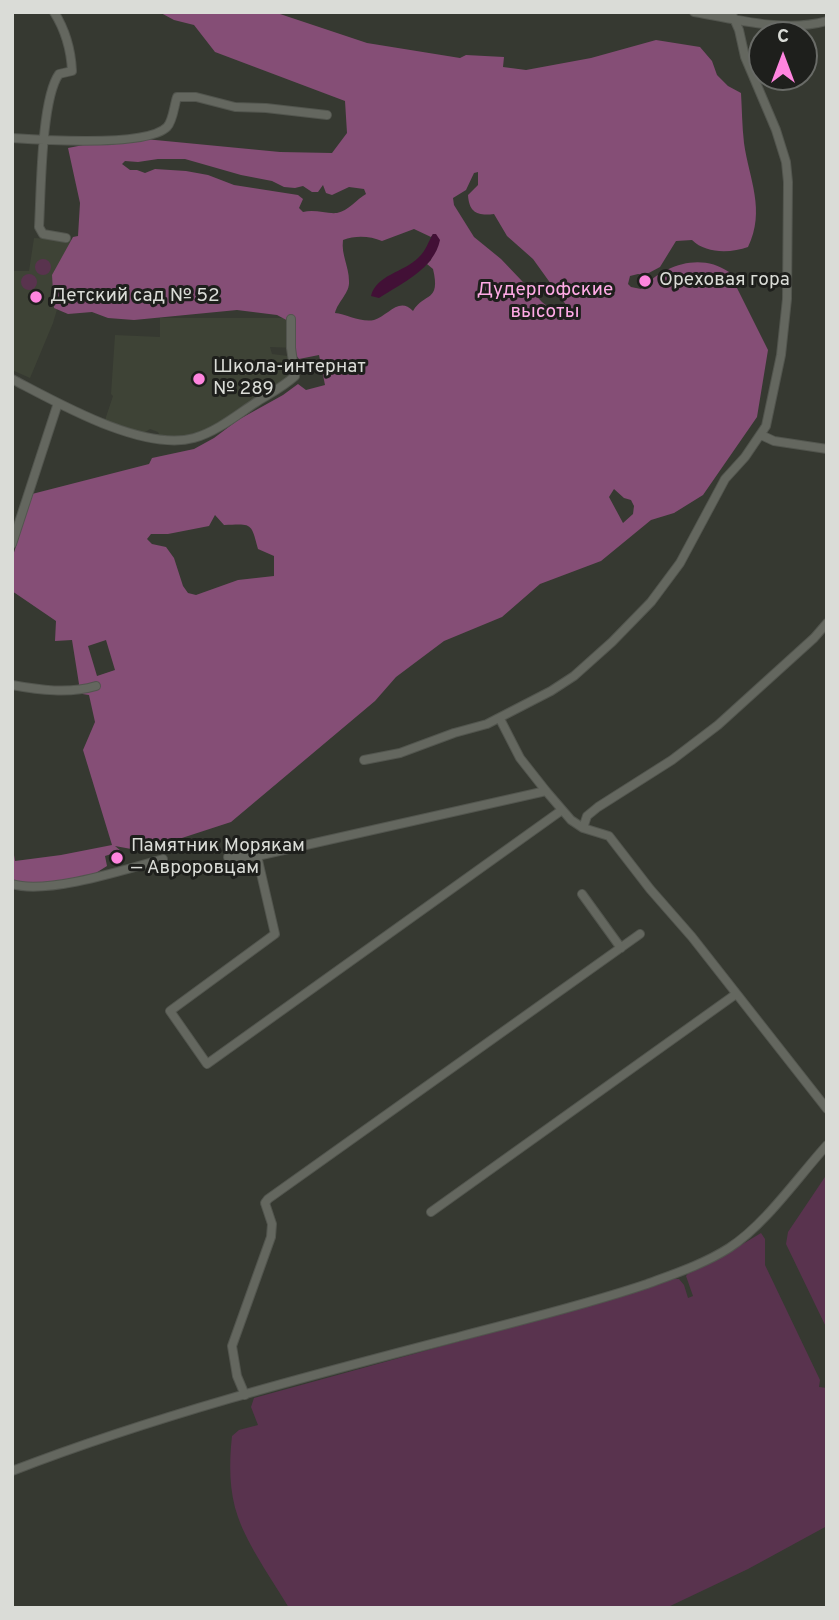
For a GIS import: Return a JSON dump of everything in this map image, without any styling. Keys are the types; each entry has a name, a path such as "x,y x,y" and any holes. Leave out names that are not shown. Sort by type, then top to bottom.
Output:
{"street":[{"path":"54,12 63,26 69,45 72,71 59,74 54,81 44,138 38,227 43,234 66,238"},
{"path":"694,12 734,16 768,24 815,24 827,21"},
{"path":"364,760 400,753 500,719 574,676 651,602 680,563 725,479 761,435 769,418 781,355 787,299 788,183 786,162 778,137 745,57 734,16"},
{"path":"12,138 106,142 158,134 169,125 177,97 196,97 236,107 327,115"},
{"path":"12,379 124,431 156,440 194,439 217,428 295,376 291,319"},
{"path":"12,544 58,402"},
{"path":"761,435 774,441 827,449"},
{"path":"583,828 587,817 598,807 672,760 719,725 827,623"},
{"path":"12,685 35,690 67,691 96,686"},
{"path":"500,719 520,758 562,810 583,828 609,836 827,1109"},
{"path":"228,857 257,856 547,792"},
{"path":"257,856 275,934 170,1011 206,1064 562,810"},
{"path":"12,884 37,886 74,881 163,859"},
{"path":"582,894 621,948"},
{"path":"245,1395 237,1376 232,1346 271,1237 272,1224 265,1203 268,1199 640,934"},
{"path":"431,1212 736,994"},
{"path":"12,1471 120,1431 593,1302 696,1265 727,1250 745,1237 827,1144"}],"shaded area":[{"name":"Дудергофские высоты","path":"120,12 274,12 367,43 460,58 466,55 504,57 503,67 526,70 591,58 656,40 700,47 712,61 717,75 728,86 741,93 744,143 755,195 756,220 753,233 748,247 734,250 711,250 692,240 676,241 660,267 645,275 630,276 628,284 641,289 660,273 694,262 718,266 729,272 768,350 757,417 703,495 674,513 651,520 601,561 540,584 502,617 444,641 396,677 375,701 231,822 142,851 115,846 121,851 105,856 107,866 91,876 37,884 12,883 12,843 15,861 112,845 83,750 95,722 89,695 76,693 79,684 72,640 55,641 56,621 12,591 12,559 32,494 149,464 152,458 194,449 298,384 306,390 325,385 319,355 299,359 295,354 294,324 277,315 237,310 134,320 108,318 92,312 68,314 54,308 52,275 73,237 78,236 80,203 68,148 124,137 280,152 332,153 347,133 345,101 215,52 194,25 174,20 161,13","holes":["185,159 272,181 284,187 303,186 312,192 318,192 323,185 326,193 332,195 349,187 364,189 366,194 337,213 303,212 299,208 303,199 298,195 234,185 208,175 186,171 155,169 145,173 130,170 122,164 125,161","478,172 478,185 468,195 470,206 479,214 494,214 507,236 533,259 569,309 569,313 562,318 474,237 454,205 453,198 466,190 474,173","414,229 431,237 433,234 431,260 427,264 433,269 435,287 430,296 413,311 408,307 398,306 374,320 335,313 349,285 343,240 368,237 382,241","614,489 624,498 631,500 634,506 633,514 623,523 609,497","215,515 224,525 249,526 258,549 274,556 274,576 238,580 196,595 188,593 174,558 166,547 152,544 147,539 151,534 168,534 209,526","106,640 115,670 97,676 88,646"]},
{"path":"433,234 440,240 437,250 424,267 379,298 371,296 384,278 421,255"},
{"name":"Детский сад № 52","path":"34,238 72,240 72,259 53,323 30,378 12,370 12,271 29,271"},
{"path":"40,259 46,259 51,267 49,273 40,275 35,270 35,264"},
{"path":"26,274 32,274 37,282 35,288 26,290 21,285 21,279"},
{"name":"Школа-интернат № 289","path":"160,318 295,318 295,348 270,347 272,354 288,356 288,376 285,382 207,431 179,437 160,436 158,432 150,429 144,433 105,420 113,396 115,335 160,337"},
{"path":"827,1174 827,1329 786,1244 788,1232"},
{"path":"761,1233 765,1239 765,1265 820,1380 819,1387 827,1388 827,1526 748,1569 666,1608 289,1608 248,1540 238,1517 231,1488 232,1436 239,1430 258,1425 251,1407 254,1398 595,1304 673,1279 679,1279 684,1285 688,1298 693,1296 686,1276 690,1271 723,1256"}],"place":[{"name":"Ореховая гора","path":"645,281"},
{"name":"Детский сад № 52","path":"36,297"},
{"name":"Школа-интернат № 289","path":"199,379"},
{"name":"Памятник Морякам — Авроровцам","path":"117,858"}]}
